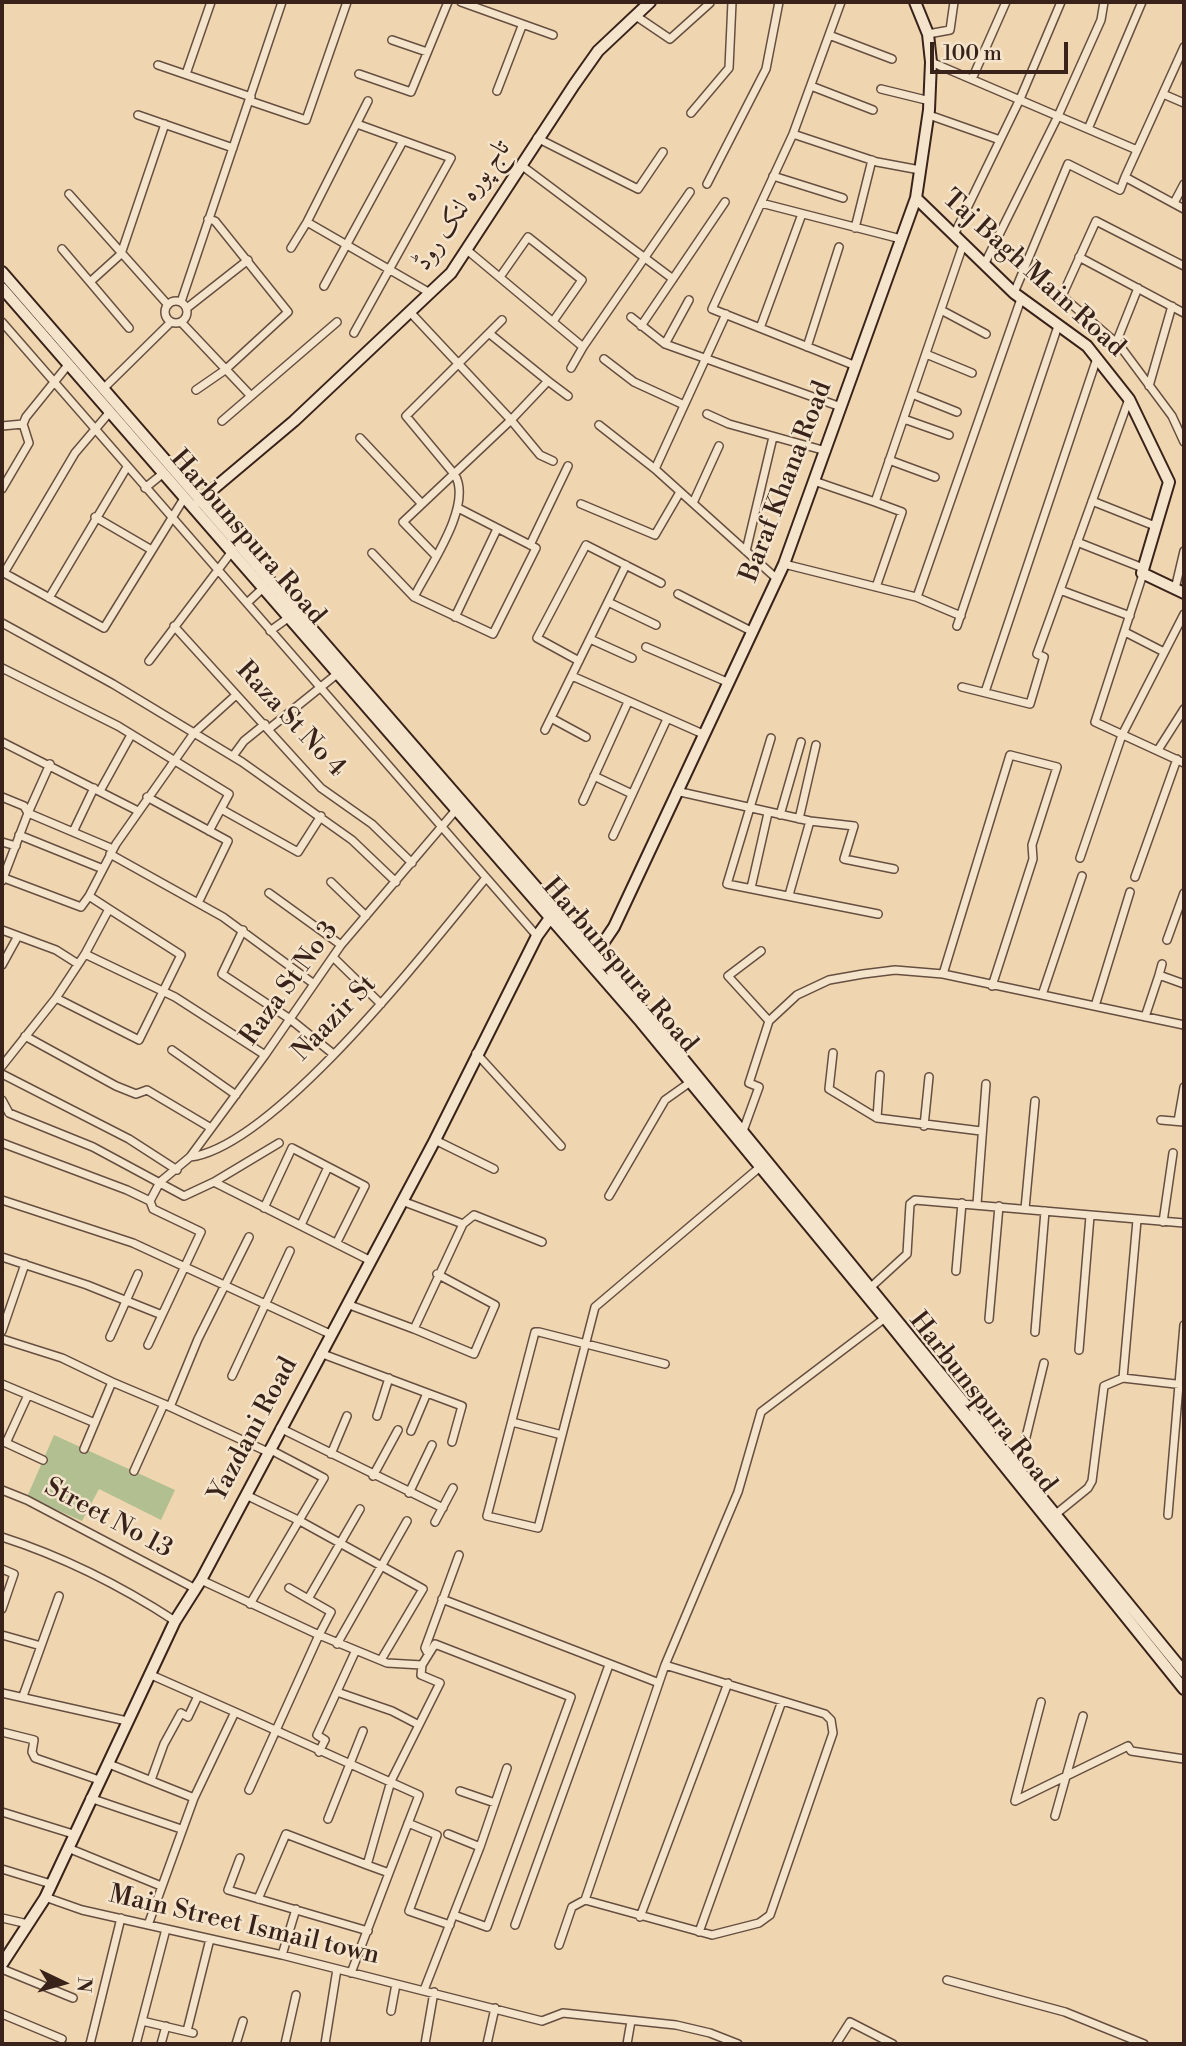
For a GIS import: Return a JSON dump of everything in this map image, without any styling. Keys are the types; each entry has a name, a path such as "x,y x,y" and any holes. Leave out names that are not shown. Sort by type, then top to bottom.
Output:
{"main road":[{"name":"Baraf Khana Road","path":"595,955 614,927 784,564 915,198 929,115 931,62 928,34 915,2"},
{"name":"تاج پورہ لنک روڈ","path":"200,501 294,421 451,273 536,138 598,51 636,16 646,3"},
{"name":"Taj Bagh Main Road","path":"915,198 1018,296 1087,346 1129,399 1169,482 1143,571"},
{"name":"Harbunspura Road","path":"2,272 200,501 262,589 412,753 456,811 743,1131 871,1287 888,1315 1103,1581 1184,1672"},
{"name":"Harbunspura Road","path":"2,288 183,500 234,551 595,955 688,1083 1056,1514 1184,1689"},
{"path":"1143,571 1180,591"},
{"name":"Yazdani Road","path":"2,1966 45,1898 175,1622 371,1261 537,936 550,918"}],"street":[{"path":"186,74 211,2"},
{"path":"182,323 184,305 208,219 282,2"},
{"path":"158,65 306,120 347,2"},
{"path":"359,74 411,92 448,2"},
{"path":"461,2 553,35"},
{"path":"691,113 729,68 732,2"},
{"path":"708,184 766,69 779,2"},
{"path":"841,2 793,134 712,309 856,366"},
{"path":"928,34 950,30 954,2"},
{"path":"972,79 1006,2"},
{"path":"954,235 1020,99 1061,2"},
{"path":"984,265 1058,116 1101,20 1104,2"},
{"path":"1088,129 1142,2"},
{"path":"636,16 670,39 710,3"},
{"path":"497,91 522,26"},
{"path":"829,36 892,59"},
{"path":"391,40 427,52"},
{"path":"917,597 1018,296 1068,164 1120,190 1182,58 1184,47"},
{"path":"931,62 1137,150"},
{"path":"811,86 873,110"},
{"path":"881,89 930,101"},
{"path":"1163,94 1184,103"},
{"path":"291,248 307,222 368,101"},
{"path":"138,114 233,148"},
{"path":"929,115 1000,139"},
{"path":"90,282 121,254 165,124"},
{"path":"354,333 451,158 356,124"},
{"path":"793,134 872,160 920,170"},
{"path":"536,138 638,189 663,152"},
{"path":"324,286 403,141"},
{"path":"855,228 872,160"},
{"path":"521,165 673,279"},
{"path":"774,176 843,198"},
{"path":"1125,177 1184,209"},
{"path":"1174,203 1184,184"},
{"path":"571,368 690,192"},
{"path":"69,194 168,304 184,305 248,260"},
{"path":"641,326 725,202"},
{"path":"761,203 901,239"},
{"path":"760,328 802,214"},
{"path":"196,390 225,370 288,312 215,221 208,219"},
{"path":"1184,265 1096,221 1062,296 1116,343 1172,416 1184,442"},
{"path":"307,222 430,293"},
{"path":"500,277 528,237 582,280 554,320"},
{"path":"875,502 963,245"},
{"path":"807,346 839,247"},
{"path":"62,249 130,328"},
{"path":"467,250 554,320 583,347"},
{"path":"1079,257 1184,313"},
{"path":"1116,343 1138,288"},
{"path":"665,344 690,300"},
{"path":"168,304 165,314 171,323"},
{"path":"1149,386 1172,306"},
{"path":"941,310 986,334"},
{"path":"410,312 540,455 552,461"},
{"path":"655,469 726,314"},
{"path":"631,317 665,344 841,407"},
{"path":"414,597 460,509 459,484 455,475 406,416 502,320"},
{"path":"2,322 52,383 537,936"},
{"path":"222,421 337,322"},
{"path":"104,388 171,323 182,323 251,396"},
{"path":"957,626 1058,326"},
{"path":"490,334 568,397"},
{"path":"926,354 972,373"},
{"path":"985,692 1097,358"},
{"path":"604,359 634,382 684,405"},
{"path":"2,426 23,424 68,365"},
{"path":"435,555 403,523 548,381"},
{"path":"912,394 957,412"},
{"path":"962,687 1030,704 1044,657 1037,654 1129,399"},
{"path":"109,413 75,453 4,573 104,628 150,549 183,500"},
{"path":"708,414 729,424 825,451"},
{"path":"904,419 950,435"},
{"path":"2,489 29,443 23,424"},
{"path":"599,425 655,469 777,579"},
{"path":"746,551 773,437"},
{"path":"360,438 422,504"},
{"path":"693,503 719,446"},
{"path":"890,460 935,477"},
{"path":"530,545 568,466"},
{"path":"49,598 127,467"},
{"path":"145,488 161,475"},
{"path":"814,481 902,512 876,587"},
{"path":"581,504 655,535 680,492"},
{"path":"1092,501 1155,526"},
{"path":"372,553 414,597 493,634 536,548 460,509"},
{"path":"95,517 150,549"},
{"path":"455,617 497,529"},
{"path":"1077,542 1143,571 1095,722 1181,761 1135,877"},
{"path":"579,661 534,636 586,545 662,583"},
{"path":"149,661 234,551"},
{"path":"1180,591 1184,551"},
{"path":"784,564 917,597 961,615"},
{"path":"545,730 626,565"},
{"path":"247,603 262,589"},
{"path":"1060,590 1130,616"},
{"path":"678,594 751,631"},
{"path":"608,602 656,625"},
{"path":"1080,858 1122,734 1184,614"},
{"path":"271,631 288,618"},
{"path":"2,625 233,756 352,840 396,883"},
{"name":"Raza St No 4","path":"174,626 268,726 289,755 321,788 372,824 412,863"},
{"path":"1125,632 1164,652"},
{"path":"590,639 632,658"},
{"path":"646,647 727,682"},
{"path":"2,668 131,735 229,794 209,831"},
{"path":"233,756 244,741 320,689 337,674"},
{"path":"572,676 703,734"},
{"path":"50,764 3,880 81,906 147,797 194,733 236,695"},
{"path":"583,801 628,702"},
{"path":"1158,751 1184,709"},
{"path":"551,718 586,737"},
{"path":"613,836 667,719"},
{"path":"73,832 131,735"},
{"path":"771,738 727,884 878,914"},
{"path":"2,742 138,811"},
{"path":"780,815 801,742"},
{"path":"799,819 816,745"},
{"path":"943,974 1010,755 1057,767 1032,845 1033,859 992,986"},
{"path":"594,776 632,794"},
{"path":"676,791 751,810 854,826 844,859 894,869"},
{"path":"2,797 24,806 28,814 73,832 112,852 198,903 243,930 314,984"},
{"path":"147,797 228,841 198,903"},
{"path":"221,809 298,852 321,816"},
{"name":"Raza St No 3","path":"160,1182 190,1157 341,945 456,811"},
{"path":"751,888 768,813"},
{"path":"789,895 810,821"},
{"path":"19,835 103,869"},
{"path":"2,842 16,846"},
{"path":"1042,995 1082,876"},
{"name":"Naazir St","path":"190,1157 207,1155 255,1127 381,1004 485,879"},
{"path":"331,883 366,916"},
{"path":"1095,1006 1130,892"},
{"path":"269,893 341,945"},
{"path":"1167,940 1184,893"},
{"path":"56,998 139,1040 181,955 89,896"},
{"path":"2,1066 56,998 85,954 109,909"},
{"path":"2,930 56,950 78,964"},
{"path":"243,930 222,974 290,1019 332,1053"},
{"path":"2,965 18,936"},
{"path":"761,951 730,973 729,980 769,1021"},
{"path":"85,954 163,991 265,1055"},
{"path":"333,957 381,1004"},
{"path":"1145,1017 1162,964"},
{"path":"743,1131 760,1087 749,1083 769,1021 797,995 829,980 895,970 943,974 1184,1025"},
{"path":"1158,975 1184,984"},
{"path":"25,1036 116,1086 136,1094 147,1090 211,1128"},
{"path":"172,1050 236,1095"},
{"path":"476,1053 561,1146"},
{"path":"833,1053 829,1088 877,1118 924,1126 981,1131"},
{"path":"2,1074 129,1139 177,1170"},
{"path":"877,1118 880,1075"},
{"path":"924,1126 929,1077"},
{"path":"609,1196 665,1100 688,1083"},
{"path":"977,1204 986,1084"},
{"path":"1161,1120 1181,1122 1184,1087"},
{"path":"2,1100 9,1113 93,1147 184,1196 214,1182 279,1143"},
{"path":"1025,1209 1035,1101"},
{"path":"435,1140 494,1169"},
{"path":"2,1143 150,1201 153,1209 201,1231 148,1345"},
{"path":"264,1208 292,1148 365,1186 337,1242"},
{"path":"1163,1222 1173,1153"},
{"path":"301,1225 328,1167"},
{"path":"665,1364 585,1343 535,1332 488,1517 538,1528 585,1343 595,1307 760,1167"},
{"path":"150,1201 160,1182"},
{"path":"214,1182 371,1261"},
{"path":"2,1200 133,1243 330,1334"},
{"path":"402,1201 463,1224"},
{"path":"871,1287 907,1254 912,1201 977,1204 1184,1223"},
{"path":"956,1270 962,1203"},
{"path":"989,1319 999,1206"},
{"path":"1035,1332 1045,1211"},
{"path":"414,1329 437,1274 463,1224 474,1215 542,1242"},
{"path":"1079,1350 1090,1216"},
{"path":"1123,1378 1137,1220"},
{"path":"134,1471 249,1237"},
{"path":"232,1376 290,1251"},
{"path":"2,1257 127,1300 162,1315"},
{"path":"2,1331 25,1264"},
{"path":"110,1337 138,1274"},
{"path":"347,1304 474,1354 495,1305 437,1274"},
{"path":"559,1945 572,1907 585,1900 665,1665 738,1492 761,1412 888,1315"},
{"path":"1168,1515 1182,1385 1184,1325"},
{"path":"2,1339 62,1358 324,1478 250,1604"},
{"path":"320,1353 463,1407 452,1442"},
{"path":"1010,1457 1022,1447 1026,1437 1044,1363"},
{"path":"377,1416 389,1378"},
{"path":"1056,1514 1088,1488 1092,1481 1104,1386 1123,1378 1182,1385"},
{"path":"84,1449 112,1382"},
{"path":"2,1384 95,1423"},
{"path":"411,1431 427,1393"},
{"path":"28,1395 4,1442 43,1460"},
{"path":"331,1454 347,1416"},
{"path":"512,1422 562,1435"},
{"path":"280,1428 373,1476 443,1508"},
{"path":"373,1476 398,1430"},
{"path":"409,1493 432,1445"},
{"path":"435,1522 453,1488"},
{"name":"Street No 13","path":"2,1490 198,1584 250,1604 355,1652 381,1660 422,1665"},
{"path":"246,1495 300,1521 423,1589 381,1660"},
{"path":"308,1599 360,1509"},
{"path":"337,1644 407,1521"},
{"path":"2,1537 74,1567 152,1606 175,1622"},
{"path":"427,1652 425,1648 459,1555"},
{"path":"2,1569 14,1574 2,1609"},
{"path":"249,1790 331,1612 289,1588"},
{"path":"23,1696 59,1596"},
{"path":"442,1599 659,1683"},
{"path":"2,1635 41,1646"},
{"path":"367,1865 391,1781 440,1683 421,1675 427,1652 435,1644 571,1697 487,1927 454,1915"},
{"path":"319,1752 325,1740 317,1735 355,1652"},
{"path":"515,1925 609,1665"},
{"path":"585,1900 712,1936 759,1923 770,1915 833,1733 831,1720 825,1714 665,1665"},
{"path":"149,1674 275,1729 319,1752 353,1763 419,1795 351,1973"},
{"path":"640,1917 728,1683"},
{"path":"337,1692 392,1711 419,1725"},
{"path":"2,1693 127,1721"},
{"path":"151,1780 164,1744 181,1713 188,1717 198,1696"},
{"path":"699,1931 782,1701"},
{"path":"1041,1702 1014,1801 1128,1746 1131,1751 1184,1759"},
{"path":"148,1925 181,1829 235,1712"},
{"path":"1055,1816 1083,1716"},
{"path":"328,1819 353,1763 363,1731"},
{"path":"2,1732 34,1740 32,1752 35,1758 99,1780"},
{"path":"109,1764 194,1798"},
{"path":"424,1990 480,1847 507,1768"},
{"path":"460,1791 495,1803"},
{"path":"90,1798 181,1829"},
{"path":"2,1812 73,1834"},
{"path":"408,1823 438,1835 409,1911 450,1925"},
{"path":"448,1833 480,1847"},
{"path":"258,1899 286,1834 389,1873"},
{"path":"68,1848 161,1886"},
{"path":"240,1858 228,1890 368,1931"},
{"path":"2,1869 51,1884"},
{"name":"Main Street Ismail town","path":"45,1898 82,1910 282,1955 542,2021 563,2013 676,2025 738,2044"},
{"path":"282,1955 296,1909"},
{"path":"2,1917 28,1924"},
{"path":"90,2044 121,1918"},
{"path":"136,2044 166,1929"},
{"path":"142,2021 190,2032 210,1939"},
{"path":"2,1966 73,1998"},
{"path":"325,2044 337,1969"},
{"path":"947,1980 1065,2012 1144,2044"},
{"path":"391,2011 396,1984"},
{"path":"425,2044 435,1992"},
{"path":"285,2044 296,1995"},
{"path":"487,2044 495,2008"},
{"path":"2,2014 62,2039"},
{"path":"236,2044 243,2021"},
{"path":"627,2044 631,2021"},
{"path":"836,2044 850,2022 893,2044"},
{"path":"161,2044 166,2026"}],"green space":[{"path":"54,1435 175,1490 161,1520 99,1489 82,1521 27,1497"}]}
